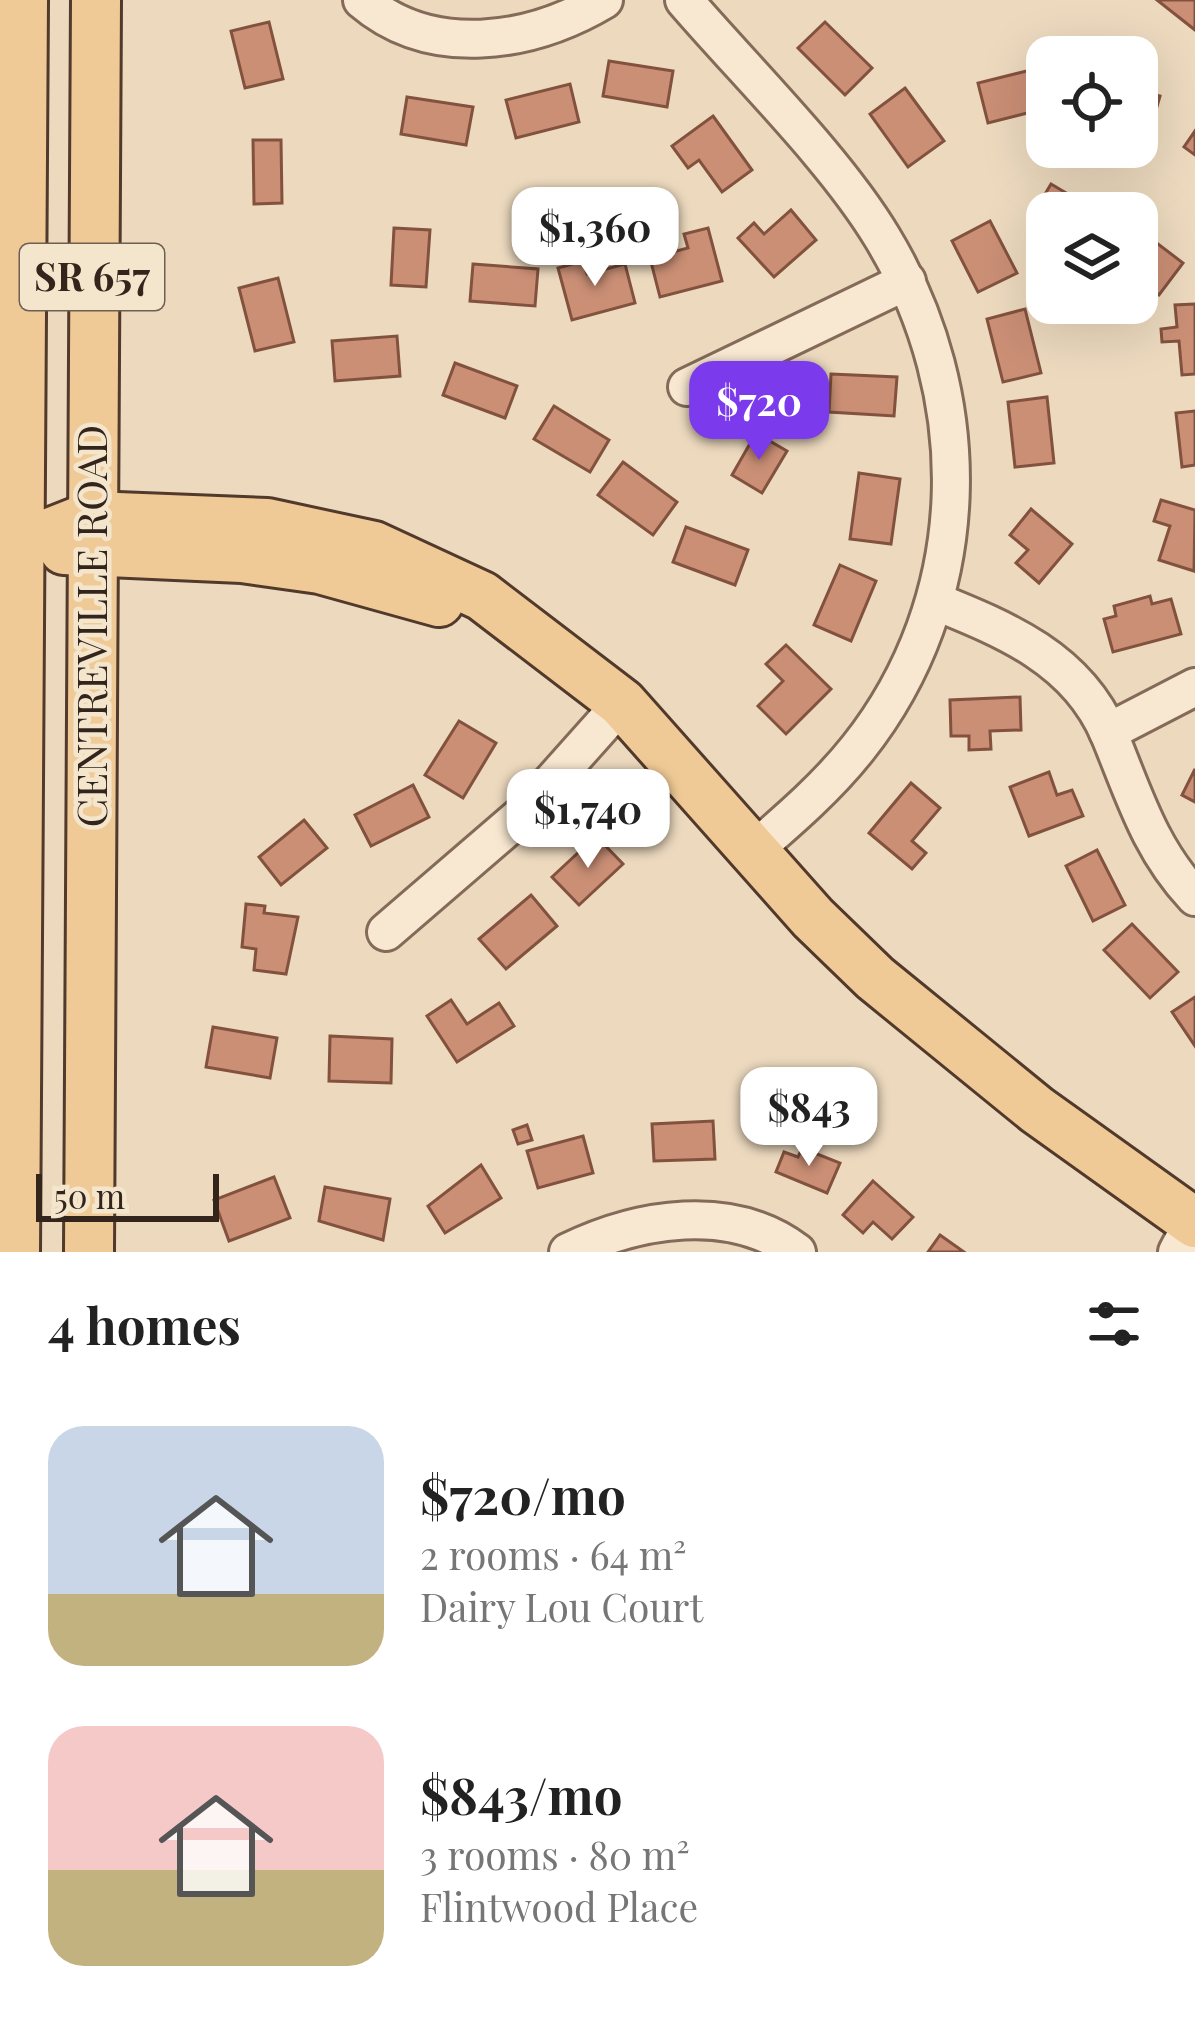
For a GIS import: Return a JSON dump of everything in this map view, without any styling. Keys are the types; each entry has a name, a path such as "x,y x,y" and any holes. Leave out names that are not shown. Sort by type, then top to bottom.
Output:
{"main road":[{"name":"CENTREVILLE ROAD","path":"15,1252 23,0"},
{"name":"CENTREVILLE ROAD","path":"89,1252 96,0"},
{"path":"19,545 92,535 176,553 320,569 430,599 569,661 622,703 812,918 875,978 1188,1232"}],"street":[{"path":"362,0 406,30 474,39 553,25 604,0"},
{"path":"684,0 865,211 907,281 938,365 951,440 952,497 937,602 909,665 860,746 754,850"},
{"path":"687,387 907,281"},
{"path":"937,602 1040,650 1092,705 1108,732 1152,842 1195,897"},
{"path":"1108,732 1195,688"},
{"path":"386,932 524,814 622,703"},
{"path":"568,1252 649,1226 706,1220 763,1233 797,1252"}],"building":[{"path":"1157,0 1195,0 1195,30"},
{"path":"269,22 283,79 245,88 231,31"},
{"path":"825,22 872,68 845,95 798,48"},
{"path":"609,61 673,71 667,107 603,96"},
{"path":"1026,71 1026,113 988,123 978,83"},
{"path":"570,84 579,122 516,138 506,100"},
{"path":"905,88 944,141 908,167 870,114"},
{"path":"407,97 473,107 466,145 401,134"},
{"path":"713,116 752,170 722,192 699,160 688,168 672,146"},
{"path":"1195,131 1195,155 1184,147"},
{"path":"253,140 281,140 282,203 254,204"},
{"path":"791,210 816,240 774,277 738,238 754,223 764,234"},
{"path":"990,221 1017,273 978,292 952,241"},
{"path":"394,228 430,230 426,287 391,285"},
{"path":"708,228 722,281 660,297 650,258 688,248 684,234"},
{"path":"1158,244 1183,263 1158,294"},
{"path":"583,261 587,274 625,264 635,303 572,320 558,268"},
{"path":"473,264 538,269 535,306 470,301"},
{"path":"278,278 294,342 255,351 239,288"},
{"path":"1195,304 1195,374 1182,375 1179,341 1162,342 1161,329 1177,327 1175,305"},
{"path":"1025,309 1041,373 1003,382 987,319"},
{"path":"397,336 400,376 335,381 332,341"},
{"path":"455,363 517,386 505,418 443,395"},
{"path":"831,374 897,377 894,416 829,412"},
{"path":"1047,397 1054,463 1015,467 1008,402"},
{"path":"554,406 609,440 590,472 534,439"},
{"path":"1195,411 1195,465 1182,467 1176,413"},
{"path":"756,433 787,451 762,493 732,475"},
{"path":"623,462 677,502 653,535 598,495"},
{"path":"859,473 900,479 891,544 850,539"},
{"path":"1161,500 1195,510 1194,571 1159,560 1170,526 1154,521"},
{"path":"1031,509 1072,544 1039,583 1016,563 1028,550 1010,535"},
{"path":"686,527 748,550 735,585 673,562"},
{"path":"840,565 876,581 851,641 814,625"},
{"path":"1150,596 1152,604 1171,599 1181,634 1113,652 1104,619 1116,616 1114,606"},
{"path":"786,645 831,689 786,734 758,706 783,681 766,664"},
{"path":"1020,697 1021,730 990,731 991,749 969,750 969,736 951,736 950,700"},
{"path":"459,721 496,743 463,798 425,775"},
{"path":"1195,769 1195,802 1182,795"},
{"path":"1049,772 1057,795 1072,790 1083,816 1029,836 1010,787"},
{"path":"911,783 940,808 912,841 926,853 912,869 869,833"},
{"path":"413,785 429,817 371,846 355,815"},
{"path":"304,820 327,848 281,885 259,857"},
{"path":"596,836 623,864 579,905 552,877"},
{"path":"1097,850 1125,905 1093,921 1066,866"},
{"path":"531,895 557,926 506,969 479,939"},
{"path":"246,904 265,906 264,913 298,917 286,974 254,970 256,949 242,947"},
{"path":"1132,924 1178,972 1150,998 1104,950"},
{"path":"1195,997 1195,1046 1172,1012"},
{"path":"451,1000 467,1024 499,1003 514,1026 457,1062 427,1016"},
{"path":"213,1027 277,1038 270,1078 206,1067"},
{"path":"330,1036 392,1039 391,1083 329,1081"},
{"path":"713,1121 715,1159 654,1161 652,1124"},
{"path":"527,1125 532,1140 518,1144 513,1130"},
{"path":"583,1136 593,1173 538,1188 527,1151"},
{"path":"802,1148 840,1163 827,1193 776,1172 784,1152 798,1157"},
{"path":"481,1165 501,1198 445,1233 428,1206"},
{"path":"274,1177 290,1218 229,1241 214,1200"},
{"path":"873,1181 913,1217 892,1239 873,1222 863,1233 843,1215"},
{"path":"325,1187 390,1199 383,1240 319,1221"},
{"path":"940,1235 964,1252 928,1252"}]}
